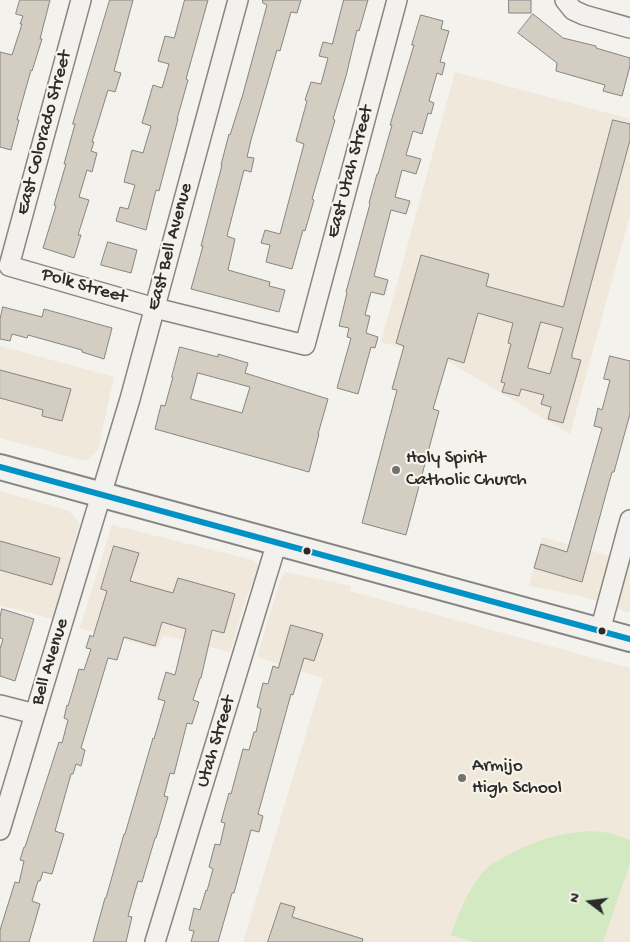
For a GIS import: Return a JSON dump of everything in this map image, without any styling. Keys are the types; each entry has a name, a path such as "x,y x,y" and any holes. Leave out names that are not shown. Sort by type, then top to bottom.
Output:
{"main road":[{"path":"0,467 630,639"}],"street":[{"name":"East Colorado Street","path":"9,266 81,0"},
{"name":"East Bell Avenue","path":"102,494 130,399 238,0"},
{"name":"East Utah Street","path":"304,345 397,0"},
{"path":"565,0 573,10 584,16 630,28"},
{"name":"Polk Street","path":"9,266 155,308 304,345"},
{"name":"Bell Avenue","path":"0,830 102,494"},
{"path":"600,631 630,520"},
{"name":"Utah Street","path":"156,942 278,542"},
{"path":"0,705 34,714"}],"shaded area":[{"path":"455,72 630,119 630,215 570,434 446,360 381,342"},
{"path":"0,346 114,377 98,450 87,460 0,438"},
{"path":"0,491 69,511 78,521 79,525 53,619 0,605"},
{"path":"112,525 253,560 259,566 246,599 230,652 163,635 158,649 80,628"},
{"path":"542,537 630,562 630,613 581,596 529,586"},
{"name":"Armijo High School","path":"285,572 351,586 350,591 630,668 630,942 243,942 323,678 257,657 280,580"}],"green space":[{"path":"590,831 610,833 630,840 630,863 603,942 473,942 451,935 461,910 478,878 490,866 510,854 539,841 568,833"}],"building":[{"path":"20,0 50,0 40,39 42,39 17,120 19,120 11,150 0,147 0,52 12,55 22,24 20,24 23,16 16,14"},
{"path":"110,0 133,0 114,71 121,73 115,92 108,90 92,142 94,142 91,151 97,153 92,172 87,170 79,197 89,200 78,235 81,235 74,258 43,248 56,206 54,205 66,164 64,164 75,124 73,124"},
{"path":"185,0 208,0 186,79 188,80 159,191 156,190 146,230 116,221 120,207 128,209 135,185 124,182 132,150 143,153 151,126 142,123 153,85 162,88 169,64 158,61 165,36 174,38"},
{"path":"263,0 301,0 297,13 291,12 280,51 277,50 251,140 247,157 254,158 251,172 244,170 227,236 235,239 228,270 270,282 269,286 285,290 279,312 191,289 229,134 243,94 267,5 263,3"},
{"path":"344,0 368,0 359,31 357,30 333,119 335,120 312,199 314,200 292,269 266,262 270,245 261,243 265,230 280,234 304,144 296,141 307,101 305,100 311,82 321,84 328,58 319,56 323,42 332,44"},
{"path":"509,0 531,0 531,13 509,13"},
{"path":"533,14 563,38 596,46 596,48 630,58 630,66 622,96 603,91 605,85 556,71 557,63 518,33"},
{"path":"421,15 443,21 441,29 449,31 440,62 445,63 442,75 437,73 429,101 434,103 431,114 428,113 422,134 413,131 406,155 421,159 416,174 402,170 395,197 410,201 406,214 391,210 374,276 388,280 384,295 371,292 365,315 370,316 366,333 378,337 375,348 371,347 358,394 337,388 351,338 347,337 349,328 339,326 369,203"},
{"path":"613,120 630,124 630,140 572,354 572,358 581,360 563,423 548,419 551,407 541,404 544,395 521,389 519,396 502,392 505,383 501,382 511,344 508,343 513,323 478,313 464,363 448,358 433,409 439,411 406,535 362,523 397,390 392,389 404,346 396,343 421,255 489,274 486,286 563,307","holes":["541,322 563,328 550,374 528,368"]},
{"path":"108,242 137,250 131,273 101,265"},
{"path":"3,307 42,317 44,309 112,328 104,359 82,352 82,350 28,335 27,338 12,334 10,341 0,339 0,320"},
{"path":"180,347 218,357 218,354 248,363 245,373 328,399 309,472 155,429 161,405 165,406","holes":["198,373 250,387 242,413 191,399"]},
{"path":"610,356 630,361 630,414 582,582 534,568 541,544 567,552 602,428 594,426 598,408 602,410 610,380 604,379"},
{"path":"0,370 71,389 62,421 42,416 43,410 0,398"},
{"path":"0,541 60,558 52,585 0,570"},
{"path":"114,546 139,553 130,581 173,593 178,578 235,594 224,633 212,630 201,678 193,700 199,702 192,724 187,723 174,774 170,773 164,796 168,797 156,838 142,882 138,881 128,916 132,917 126,942 93,942 165,701 158,699 166,672 175,675 186,629 162,622 155,646 124,637 117,660 108,658 81,748 85,750 81,766 76,764 73,774 71,774 55,831 64,834 52,874 43,872 32,901 40,904 29,942 0,942 0,930 15,882 19,883 24,861 20,860 24,847 59,742 62,743 68,720 64,718 67,705 79,669 84,670 91,649 86,648 90,635 93,637 107,591 101,589"},
{"path":"2,609 34,619 15,681 0,676 0,649 3,639 0,638"},
{"path":"291,625 323,634 314,661 304,658 293,695 291,694 258,814 263,816 259,832 251,830 218,942 191,942 194,931 189,930 194,908 200,910 207,891 213,869 209,867 215,844 220,845 225,823 221,822 229,793 231,794 243,749 249,750 254,732 256,732 261,709 257,707 263,683 268,684 273,666 278,668"},
{"path":"281,903 295,907 292,917 363,939 362,942 268,942"}],"transit line":[{"path":"0,467 630,639"}],"place":[{"name":"Holy Spirit Catholic Church","path":"396,470"},
{"name":"Armijo High School","path":"462,778"}]}
